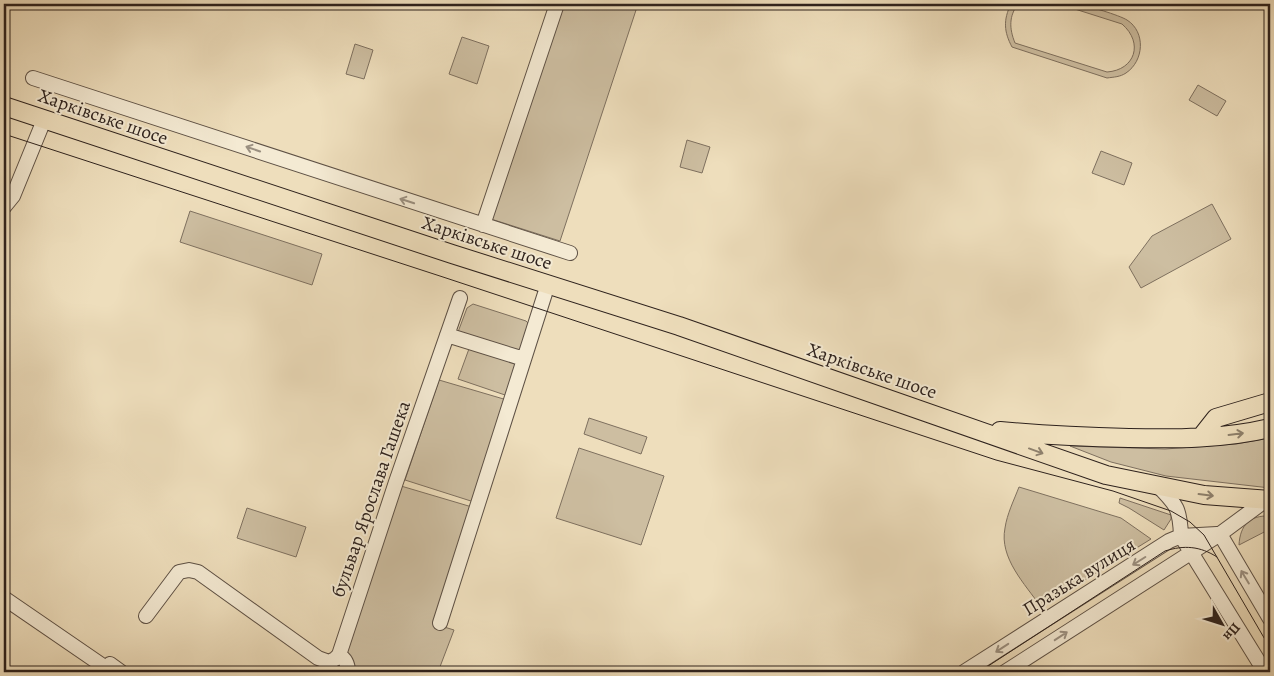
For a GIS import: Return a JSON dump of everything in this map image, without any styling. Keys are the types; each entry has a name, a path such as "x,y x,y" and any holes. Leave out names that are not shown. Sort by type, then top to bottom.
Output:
{"main road":[{"name":"Харківське шосе","path":"4,106 679,326 1106,475 1204,495 1268,500"},
{"path":"1201,437 1216,418 1270,402"},
{"name":"Харківське шосе","path":"957,422 997,430 1068,437 1171,439 1254,432 1270,428"}],"street":[{"path":"483,225 557,4"},
{"name":"Харківське шосе","path":"33,78 570,253"},
{"path":"4,207 13,196 44,120"},
{"path":"440,623 548,284"},
{"name":"бульвар Ярослава Гашека","path":"339,655 396,482 460,298"},
{"path":"447,335 524,360"},
{"path":"1158,486 1177,508 1180,516 1181,536 1265,672"},
{"name":"Празька вулиця","path":"1005,672 1220,534 1268,500"},
{"path":"1220,534 1270,619"},
{"name":"Празька вулиця","path":"964,672 1161,546 1181,536 1220,534"},
{"path":"146,616 179,572 189,570 198,572 318,658 329,662 335,660 339,655 346,659 348,672"},
{"path":"4,598 110,669"}],"shaded area":[{"path":"564,4 638,4 560,241 491,219"},
{"path":"1011,4 1018,4 1011,22 1015,43 1107,72 1124,66 1130,61 1134,47 1129,31 1122,24 1059,4 1078,4 1127,20 1133,25 1140,39 1139,54 1132,68 1124,74 1107,78 1012,47 1007,36 1006,26"},
{"path":"462,37 489,46 477,84 449,74"},
{"path":"355,44 373,50 364,79 346,74"},
{"path":"1198,85 1226,101 1217,116 1189,100"},
{"path":"687,140 710,147 702,173 680,167"},
{"path":"1101,151 1132,163 1124,185 1092,173"},
{"path":"1212,204 1231,239 1141,288 1129,267 1152,236"},
{"path":"190,211 322,254 312,285 180,242"},
{"path":"473,304 526,321 531,326 524,349 515,355 458,332 467,308"},
{"path":"470,346 513,361 517,368 508,396 458,379"},
{"path":"439,380 507,400 474,502 405,480"},
{"path":"589,418 647,437 641,454 584,434"},
{"path":"1270,438 1270,488 1166,476 1111,462 1070,446 1165,449 1236,444"},
{"path":"579,448 664,476 641,545 556,518"},
{"path":"401,486 472,507 441,626 454,630 438,672 352,672 344,648"},
{"path":"1019,487 1121,518 1151,539 1041,607 1021,580 1006,550 1004,539 1006,523"},
{"path":"1120,498 1171,515 1171,519 1164,530 1119,503"},
{"path":"247,508 306,527 296,557 237,538"},
{"path":"1270,516 1270,529 1239,545 1241,532 1247,523 1257,517"}],"tram line":[{"path":"4,134 996,460 1113,491 1171,511 1190,522 1204,535 1270,648"},
{"path":"979,672 1165,551 1185,547 1211,553 1217,557"}]}
